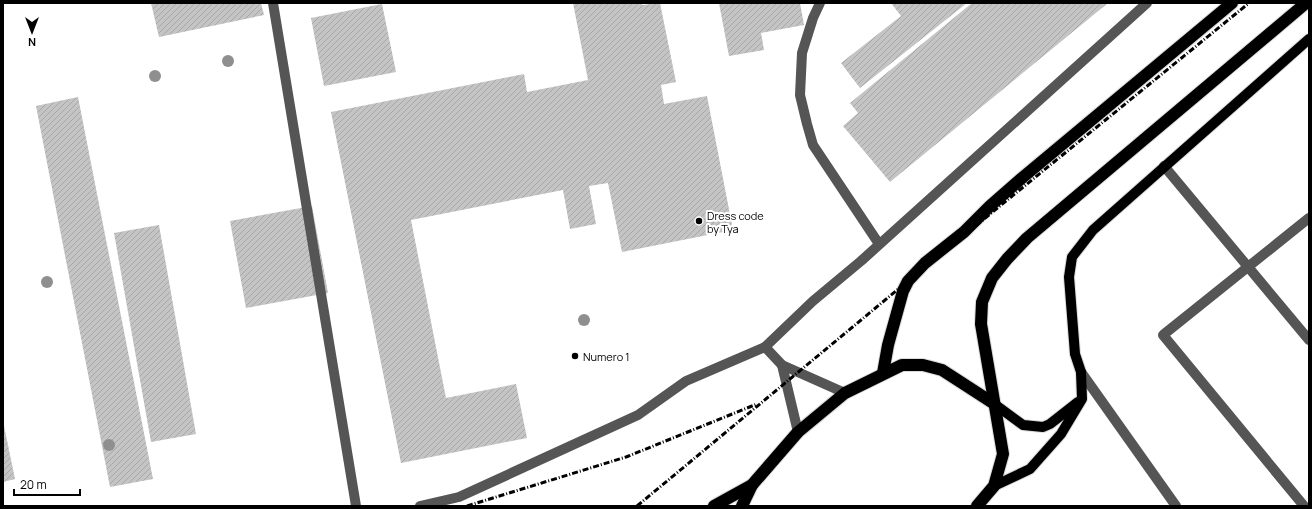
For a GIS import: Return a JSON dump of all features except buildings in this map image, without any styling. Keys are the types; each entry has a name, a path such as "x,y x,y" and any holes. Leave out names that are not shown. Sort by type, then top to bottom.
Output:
{"highway":[{"path":"883,373 888,345 903,291 908,281 924,263 964,232 1022,178 1232,3"},
{"path":"977,506 994,486 1003,454 981,324 982,302 992,278 999,268 1027,238 1306,3"},
{"path":"742,506 752,485 798,432 845,393 902,365 923,365 942,370 993,402"},
{"path":"714,506 752,485"}],"main road":[{"path":"994,486 1030,469 1061,434 1082,398 1081,372 1075,354 1070,308 1068,277 1072,258 1093,230 1309,39"},
{"path":"993,402 1023,425 1043,427 1050,424 1082,398"}],"street":[{"path":"273,3 356,506"},
{"path":"820,3 813,18 802,53 800,95 807,124 813,145 879,244"},
{"path":"420,506 459,497 638,415 686,381 765,348 813,301 879,244 1147,3"},
{"path":"1164,166 1309,340"},
{"path":"1304,506 1163,336 1309,218"},
{"path":"765,348 782,365 845,393"},
{"path":"782,365 798,432"},
{"path":"1081,372 1176,506"}],"railway":[{"path":"637,506 908,281 1249,3"},
{"path":"467,506 626,457 757,404"}],"place":[{"name":"Dress code by Tya","path":"699,221"},
{"name":"Numero 1","path":"575,356"}]}
